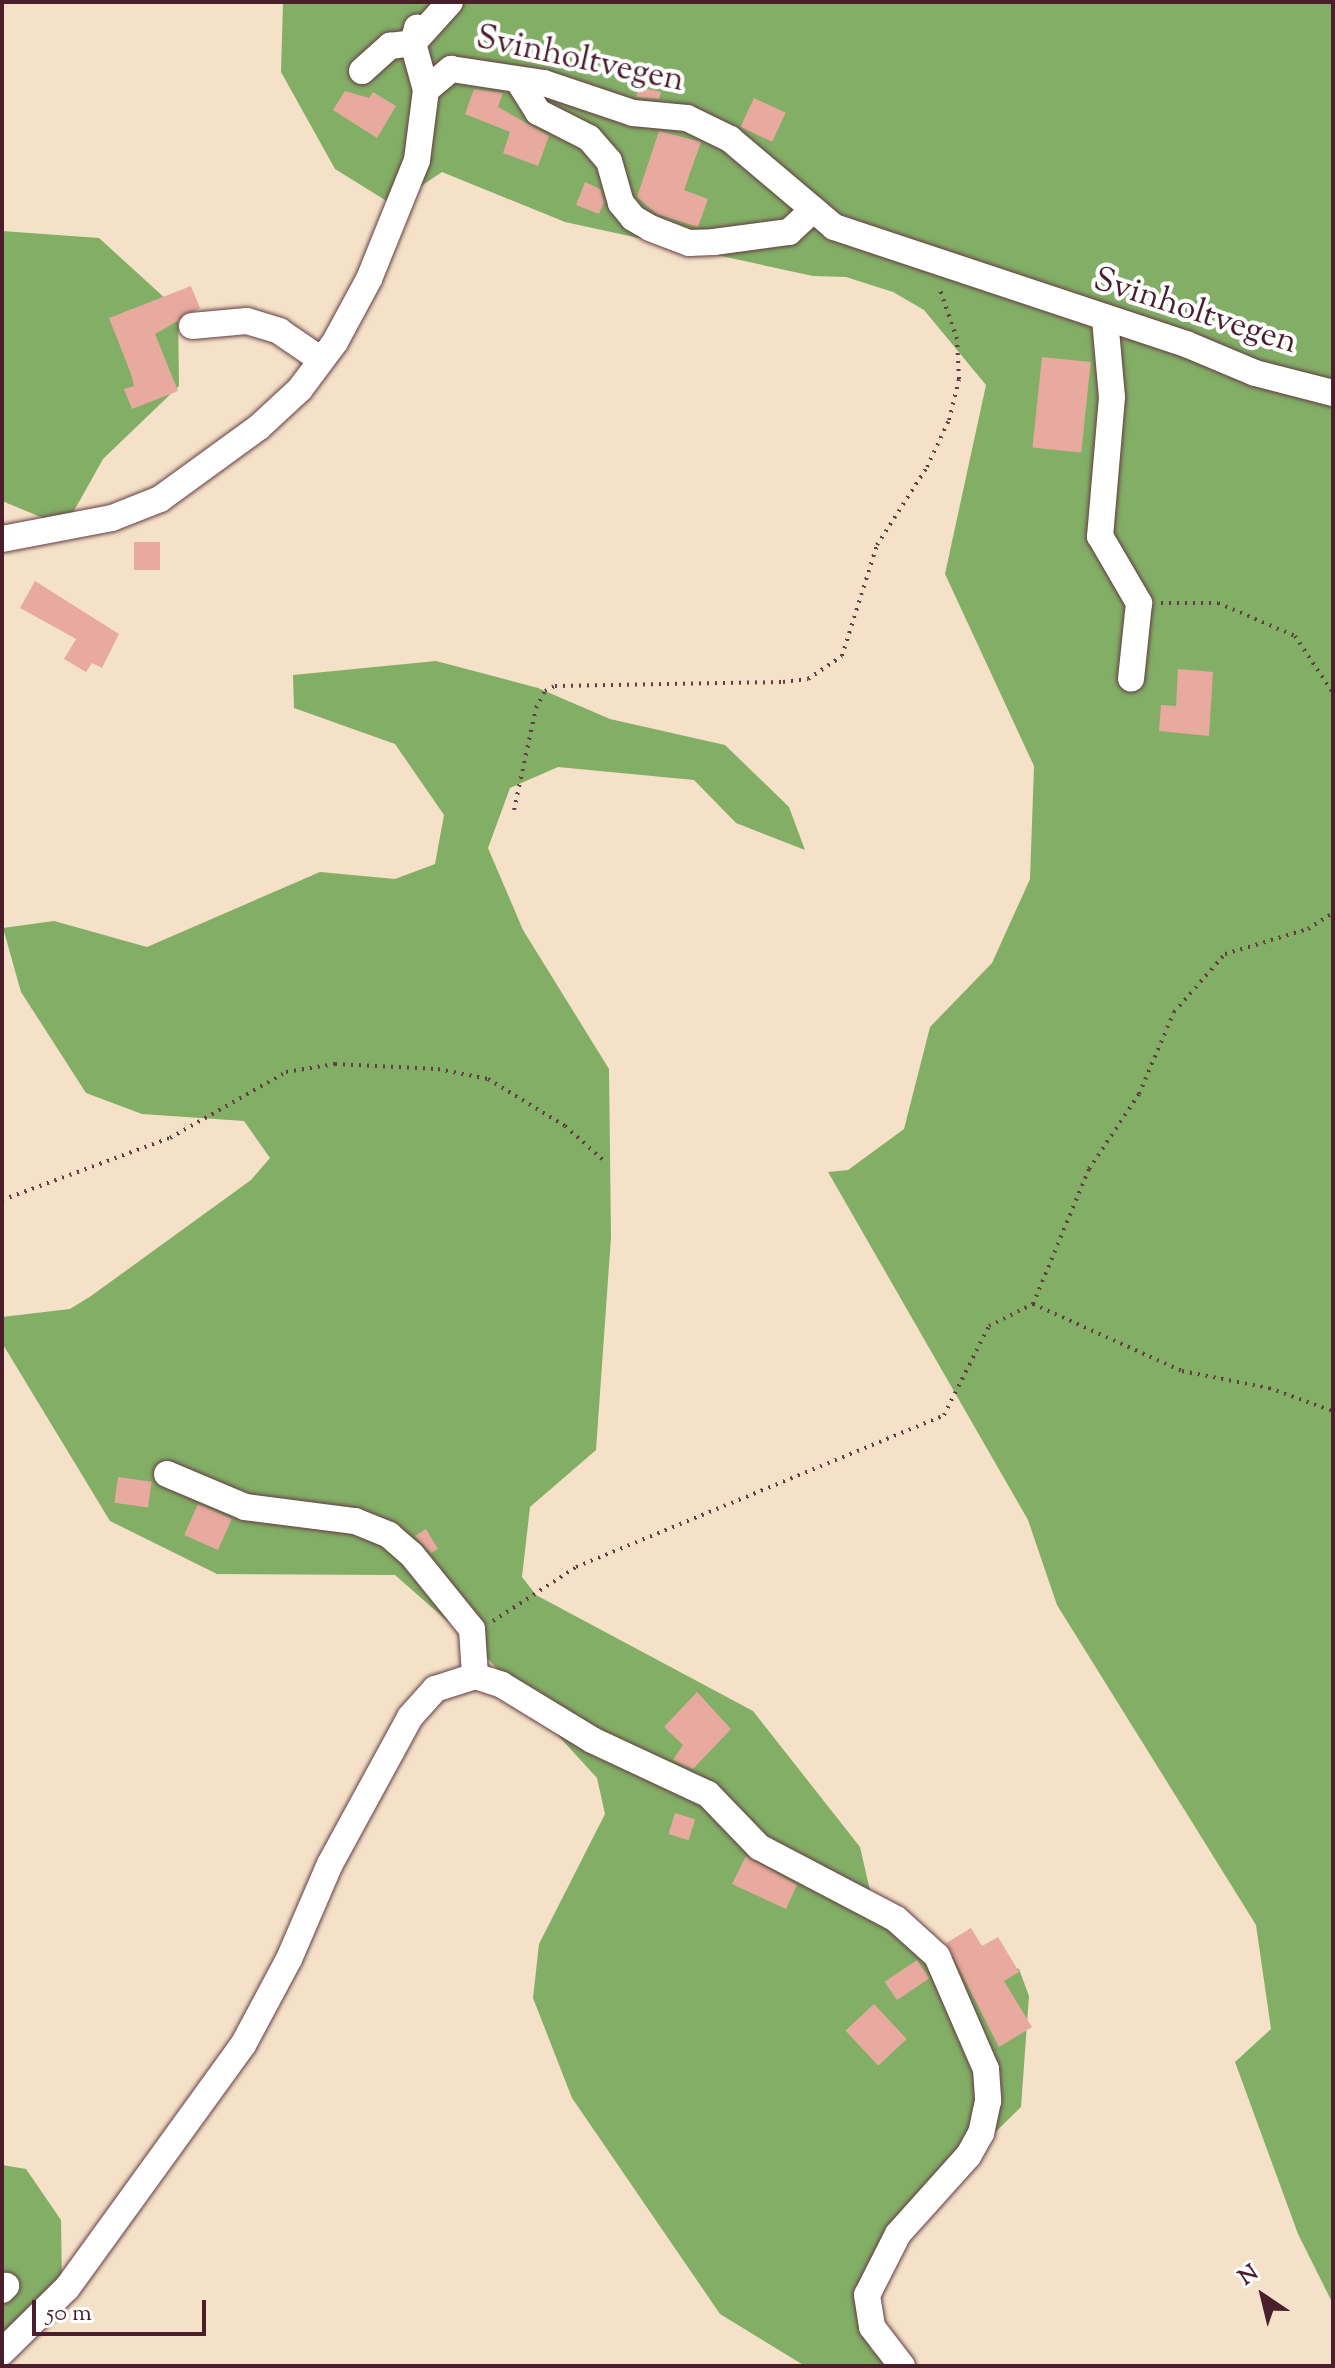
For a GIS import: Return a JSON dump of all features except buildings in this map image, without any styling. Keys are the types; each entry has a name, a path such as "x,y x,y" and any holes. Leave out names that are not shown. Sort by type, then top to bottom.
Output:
{"street":[{"path":"2,539 112,518 160,499 259,427 300,389 335,342 397,216 417,160 426,90 413,43 425,2"},
{"path":"362,71 390,46 413,43 450,2"},
{"name":"Svinholtvegen","path":"426,90 451,69 544,83 633,113 687,118 730,139 834,227 1255,373 1333,393"},
{"path":"518,80 538,112 589,138 609,161 621,203 633,218 650,228 689,243 714,242 789,232 813,210"},
{"path":"1105,319 1112,397 1100,536 1139,603 1131,679"},
{"path":"192,326 247,321 279,331 320,359"},
{"path":"167,1474 245,1507 355,1521 389,1535 412,1555 473,1632 475,1676"},
{"path":"2,2352 67,2288 243,2045 289,1959 337,1851 410,1717 435,1689 475,1676 502,1685 592,1740 708,1794 759,1847 896,1919 937,1956 986,2069 988,2101 981,2133 968,2156 898,2234 867,2295 872,2327 902,2366"}],"path":[{"path":"514,810 536,708 545,691 555,686 808,679 842,656 877,545 927,467 949,420 959,379 949,305 923,257"},
{"path":"1139,603 1218,603 1295,636 1333,693"},
{"path":"473,1632 576,1567 944,1415 989,1326 1033,1304 1089,1169 1139,1094 1174,1012 1225,954 1308,929 1333,913"},
{"path":"2,1200 170,1138 286,1072 335,1064 438,1069 488,1079 542,1109 602,1159"},
{"path":"1033,1304 1182,1371 1269,1388 1333,1411"}],"green space":[{"path":"283,2 1333,2 1333,2304 1298,2234 1235,2062 1271,2029 1256,1925 1057,1605 1028,1520 828,1172 848,1170 904,1129 930,1027 992,963 1030,879 1034,766 945,574 986,385 924,310 893,292 846,277 813,276 565,222 442,172 393,205 335,169 281,72"},
{"path":"2,231 99,238 178,310 179,386 103,459 65,527 2,501"},
{"path":"436,661 538,688 610,719 725,745 789,807 805,850 736,823 694,780 558,767 510,788 488,848 523,930 609,1069 611,1237 596,1450 530,1507 522,1577 536,1595 753,1711 860,1847 875,1912 913,1949 1019,1969 1029,1996 1021,2107 945,2181 861,2292 871,2349 888,2366 805,2366 720,2314 572,2098 533,1998 539,1944 605,1814 597,1778 478,1648 395,1575 217,1574 110,1521 2,1343 2,1317 70,1309 251,1180 270,1158 244,1121 142,1114 86,1093 21,992 3,928 54,921 147,947 320,872 395,879 435,864 444,815 395,744 294,708 293,675"},
{"path":"2,2165 26,2169 61,2220 62,2283 2,2353"}]}
